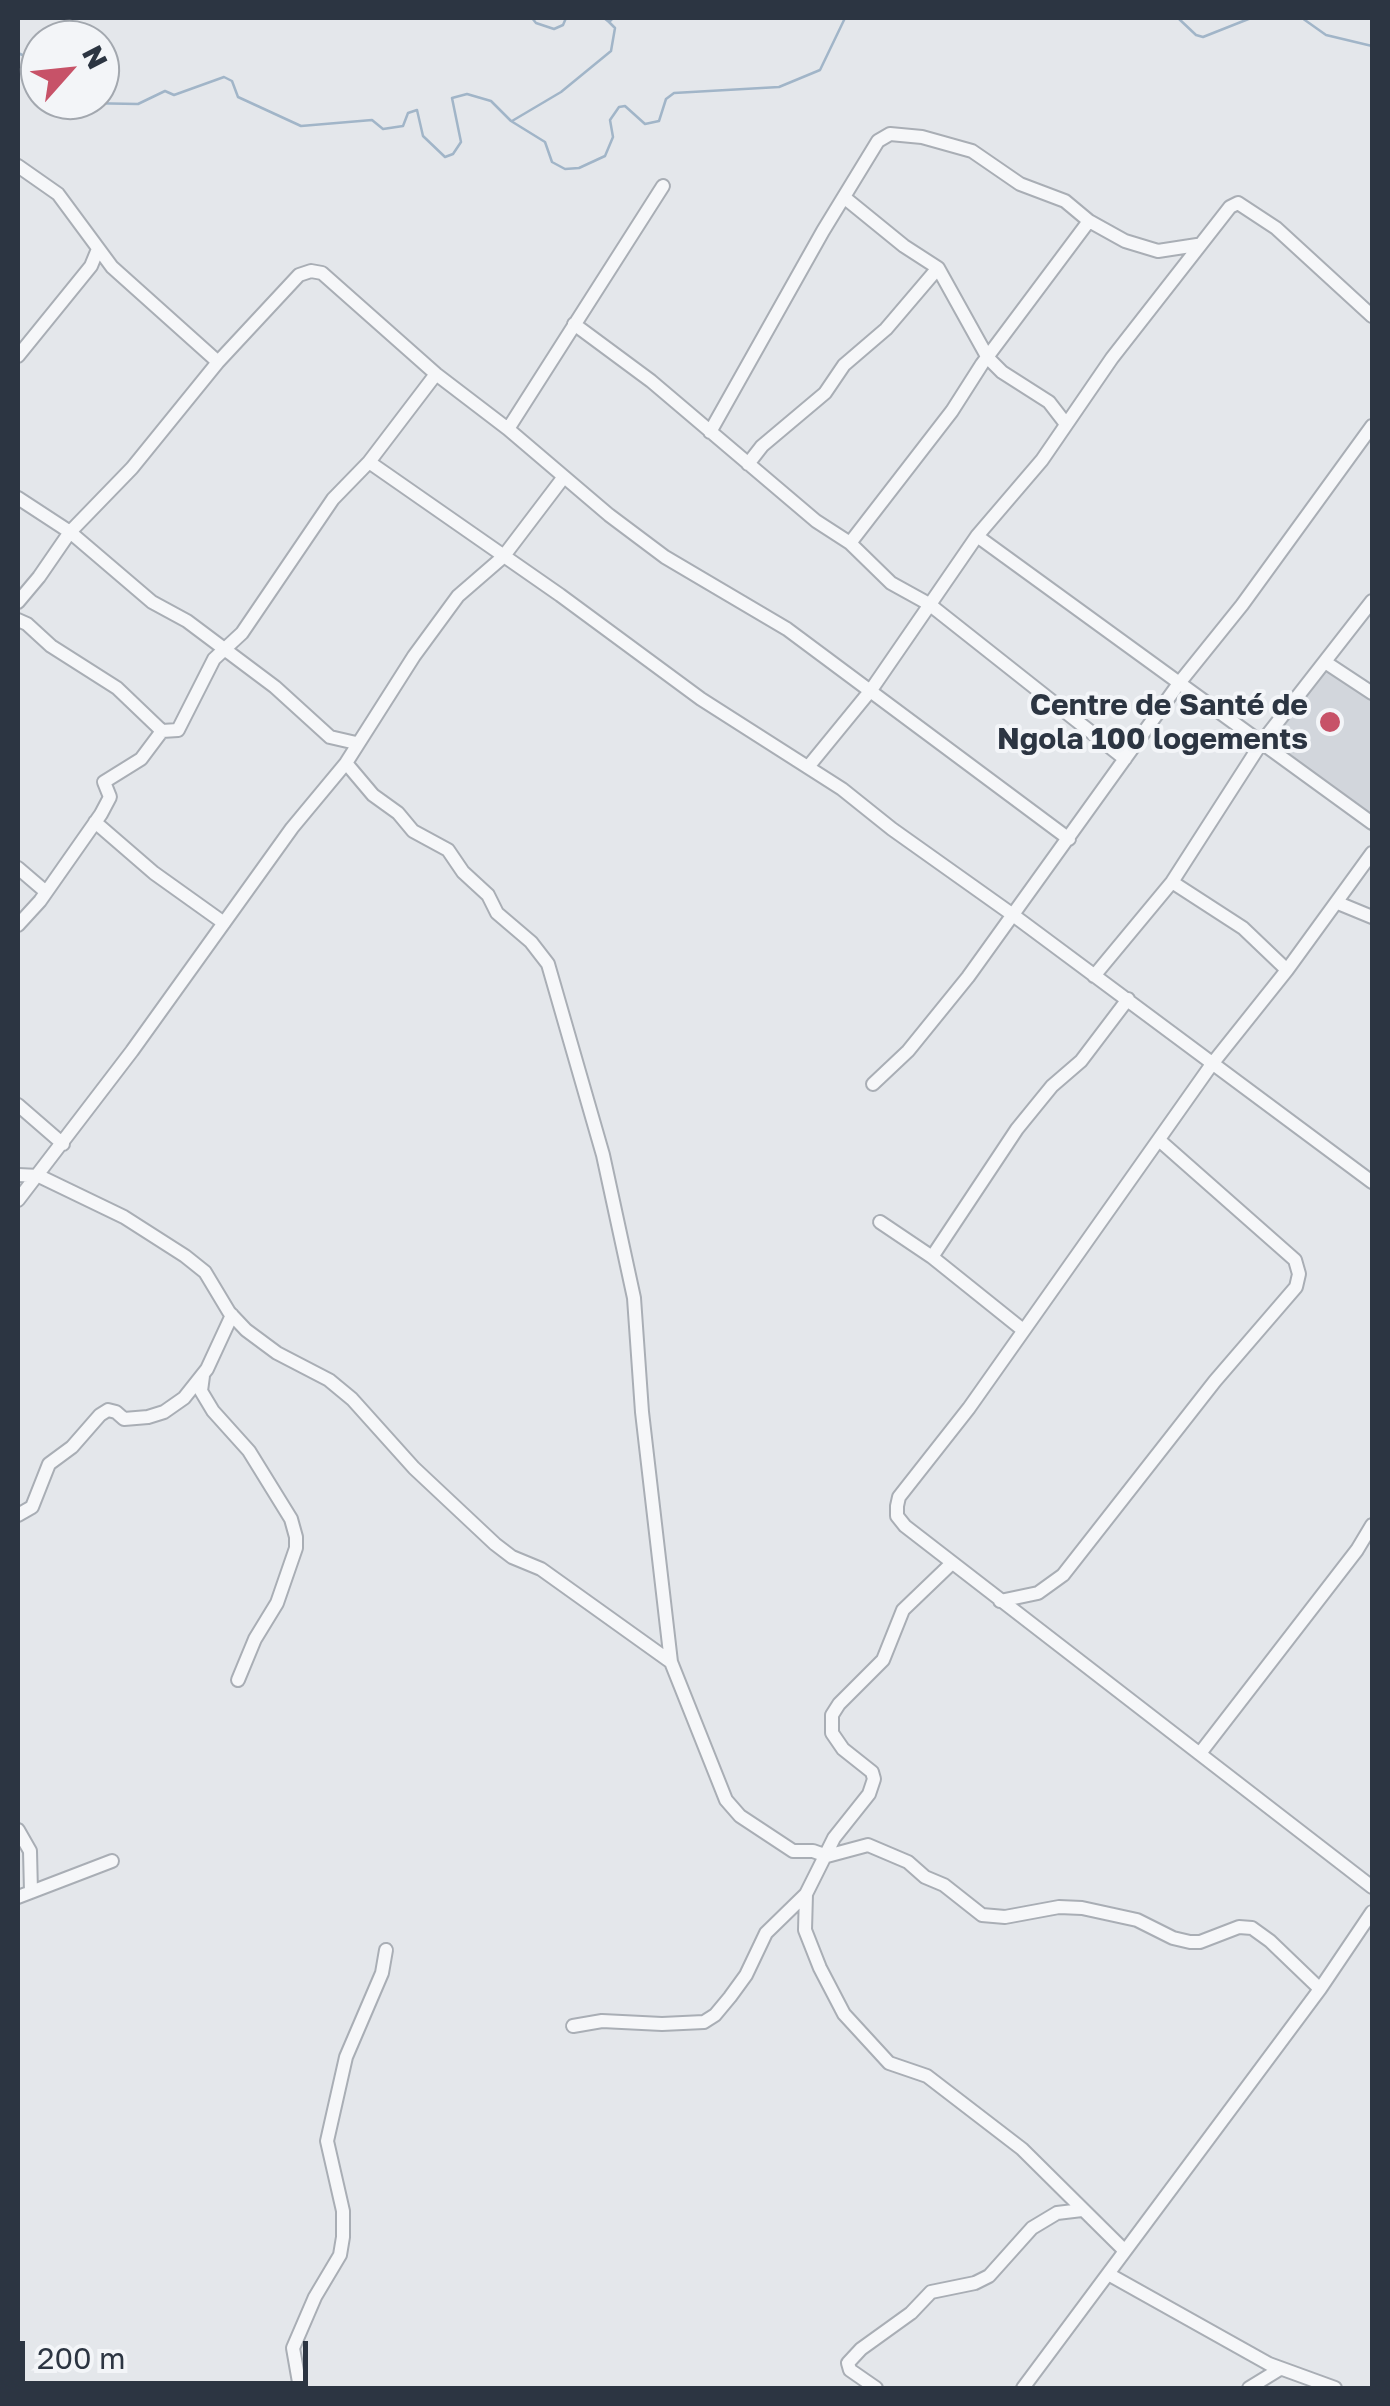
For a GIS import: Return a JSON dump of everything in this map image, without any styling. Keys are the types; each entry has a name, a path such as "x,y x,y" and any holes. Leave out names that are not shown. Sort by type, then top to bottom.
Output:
{"street":[{"path":"710,432 749,358 878,142 890,134 905,134 972,151 1020,184 1064,201 1088,222 1125,241 1158,251 1198,245"},
{"path":"18,166 58,194 112,267 218,362"},
{"path":"508,430 663,186"},
{"path":"845,198 938,268 988,358 1002,372 1049,402 1066,424"},
{"path":"808,767 871,690 976,536 1042,460 1198,245 1230,207 1238,203 1276,228 1372,316"},
{"path":"850,543 1088,222"},
{"path":"18,356 91,266 98,249"},
{"path":"748,464 762,446 825,394 844,365 886,329 938,268"},
{"path":"18,602 70,532 132,468 218,362 299,275 310,271 322,273 436,374 665,557 787,629 1070,839"},
{"path":"574,324 651,381 816,522 850,543 891,583 929,604 1126,759"},
{"path":"18,620 118,688 162,731 178,730 222,650 242,632 333,499 369,462 436,374"},
{"path":"873,1084 925,1032 1372,426"},
{"path":"369,462 502,558 588,614 700,699 808,767 1013,914 1372,1182"},
{"path":"18,1200 63,1144 292,828 346,763 414,656 458,596 502,558 563,478"},
{"path":"18,498 70,532 152,602 188,621 274,687 330,737 356,743"},
{"path":"976,536 1372,823"},
{"path":"1094,976 1172,882 1262,742 1372,602"},
{"path":"1326,662 1372,693"},
{"path":"18,925 95,822 110,797 104,782 141,759 162,731"},
{"path":"346,763 373,796 398,813 413,831 448,850 488,895 497,913 537,948 548,964 603,1155 634,1295 642,1412 671,1662 726,1800 746,1820 793,1851 827,1856 868,1845 908,1862 925,1877 944,1884 982,1915 1006,1917 1059,1907 1082,1908 1137,1920 1173,1938 1200,1942 1239,1927 1252,1928 1320,1988"},
{"path":"95,822 154,873 224,923"},
{"path":"1372,853 1288,970 1212,1064 896,1506 897,1516 905,1526 1372,1888"},
{"path":"18,868 46,892"},
{"path":"1172,882 1242,928 1288,970"},
{"path":"1338,903 1372,917"},
{"path":"932,1257 1017,1129 1052,1086 1080,1061 1128,999"},
{"path":"18,1105 63,1144"},
{"path":"1000,1601 1038,1593 1063,1575 1215,1381 1296,1287 1300,1274 1286,1249 1211,1189 1159,1140"},
{"path":"18,1175 39,1176 124,1216 185,1256 205,1272 232,1315 277,1353 318,1372 352,1399 414,1468 494,1544 512,1557 541,1568 671,1662"},
{"path":"880,1222 932,1257 1023,1330"},
{"path":"18,1516 32,1507 49,1464 72,1447 100,1415 108,1410 124,1419 164,1412 184,1398 203,1376 232,1315"},
{"path":"203,1376 201,1392 249,1451 291,1520 296,1537 296,1548 277,1603 255,1639 238,1680"},
{"path":"1201,1752 1357,1550 1372,1525"},
{"path":"573,2026 602,2021 704,2022 715,2014 746,1976 766,1933 806,1894 834,1838 869,1794 874,1780 872,1772 843,1749 832,1733 832,1715 884,1660 903,1610 952,1563"},
{"path":"18,1830 30,1851 24,1895 112,1861"},
{"path":"806,1894 805,1930 844,2014 889,2063 926,2076 1022,2148 1125,2252"},
{"path":"1024,2388 1372,1912"},
{"path":"300,2388 293,2348 315,2297 340,2255 343,2236 342,2210 327,2141 346,2057 382,1972 386,1950"},
{"path":"876,2388 850,2370 848,2364 861,2350 911,2313 931,2292 975,2283 989,2276 1032,2228 1058,2213 1082,2210"},
{"path":"1110,2275 1182,2318 1280,2368 1335,2388"},
{"path":"1249,2388 1280,2368"}],"shaded area":[{"name":"Centre de Santé de Ngola 100 logements","path":"1325,667 1372,700 1372,814 1273,743"}],"waterway":[{"path":"532,18 554,29 563,25 566,18"},
{"path":"604,18 609,22 613,18"},
{"path":"120,104 138,104 165,91 174,95 224,77 232,81 238,97 301,126 372,120 383,129 403,126 408,113 417,110 423,136 445,157 453,154 461,142 452,98 467,94 491,101 511,121 545,142 552,162 565,169 579,168 605,156 613,137 610,120 619,107 625,106 645,124 659,121 666,99 674,93 779,87 820,70 845,18"},
{"path":"1178,18 1203,37 1251,18"},
{"path":"1302,18 1326,35 1372,46"},
{"path":"512,121 561,92 611,51 615,28 609,22"}],"place":[{"name":"Centre de Santé de Ngola 100 logements","path":"1330,722"}]}
